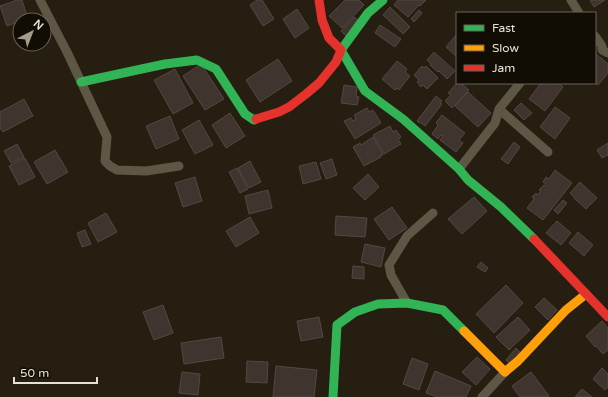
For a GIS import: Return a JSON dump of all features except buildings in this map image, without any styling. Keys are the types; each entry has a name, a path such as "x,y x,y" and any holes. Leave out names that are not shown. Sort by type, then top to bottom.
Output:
{"street":[{"path":"40,0 82,82 107,137 105,161 117,170 146,171 179,166"},
{"path":"319,0 322,20 329,38 341,50 365,91 403,119 459,169 468,180 501,207 546,251 608,317"},
{"path":"82,82 165,64 197,60 216,69 245,114 254,120 279,112 289,107 315,87 336,62 341,50 368,12 383,0"},
{"path":"571,0 576,12"},
{"path":"596,37 602,46 602,50 608,53"},
{"path":"459,169 495,123 500,109 519,84"},
{"path":"500,109 548,152"},
{"path":"407,303 391,275 388,265 407,236 434,214"},
{"path":"482,397 566,310 586,294"},
{"path":"333,397 337,325 355,312 378,304 407,303 443,310 506,372"}],"traffic: fast":[{"path":"383,0 368,13 341,50 365,91 403,119 459,169 468,180 501,207 534,239"},
{"path":"81,82 165,64 197,60 216,69 245,114 254,120 256,119"},
{"path":"333,397 337,325 355,312 378,304 407,303 443,310 464,331"}],"traffic: slow":[{"path":"464,331 505,372 518,361 566,310 586,294"}],"traffic: jam":[{"path":"256,119 279,112 289,107 319,83 336,62 341,50 329,38 322,20 319,0"},
{"path":"534,239 608,317"}]}
